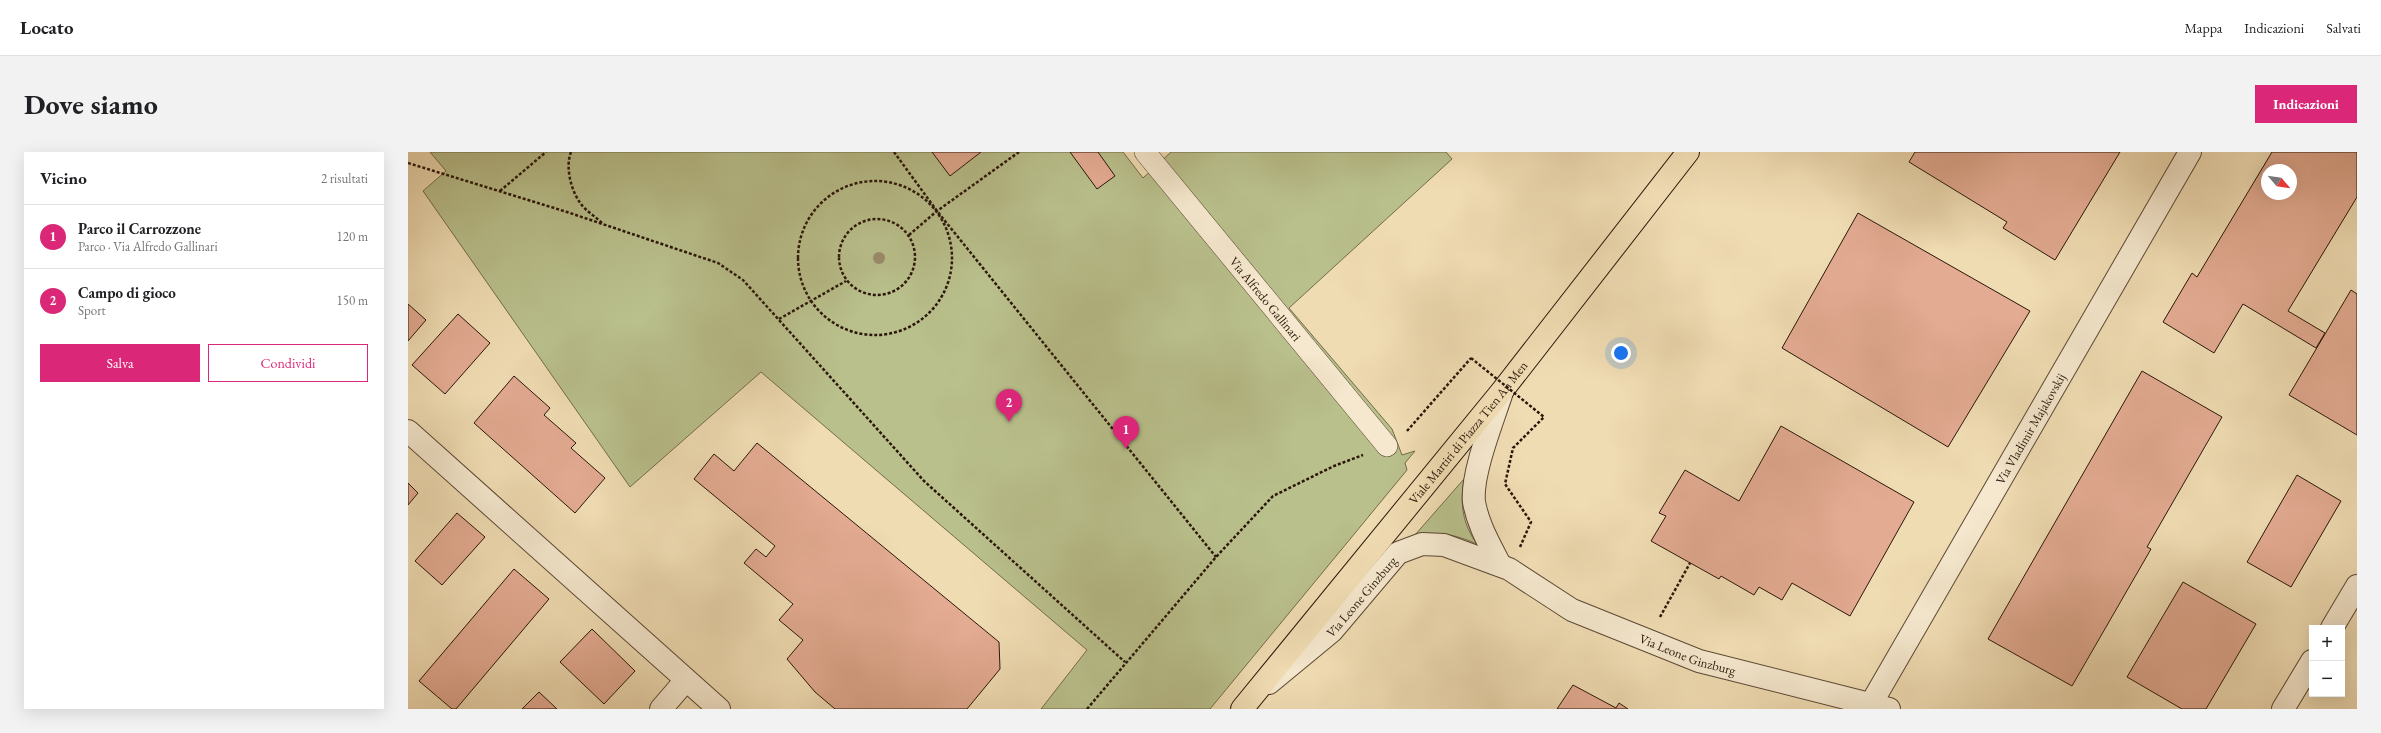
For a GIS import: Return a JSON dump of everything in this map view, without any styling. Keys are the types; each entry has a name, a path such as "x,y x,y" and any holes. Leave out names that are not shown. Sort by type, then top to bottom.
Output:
{"main road":[{"name":"Viale Martiri di Piazza Tien An Men","path":"1242,709 1502,391 1688,152"}],"street":[{"name":"Via Alfredo Gallinari","path":"1145,152 1387,446"},
{"name":"Via Vladimir Majakovskij","path":"1876,708 2190,152"},
{"path":"1502,391 1477,474 1474,502 1483,531 1505,567"},
{"path":"408,431 719,709"},
{"name":"Via Leone Ginzburg","path":"1258,691 1297,662 1332,631 1398,553 1422,544 1444,545 1505,567 1572,610 1699,661 1876,708"},
{"path":"2334,625 2357,586"},
{"path":"2283,709 2309,666"},
{"path":"661,709 686,680"}],"path":[{"path":"500,191 546,152"},
{"path":"571,152 569,174 580,204 604,224"},
{"path":"894,152 937,211 1216,557"},
{"path":"909,235 937,211 1019,152"},
{"path":"408,163 604,224 718,263 732,271 779,319 924,481 1125,662"},
{"path":"888,181 912,190 924,197 937,211 949,233 953,258 949,282 938,304 920,321 898,332 874,335 850,331 828,319 811,301 803,283 798,264 800,244 806,225 816,208 831,194 849,185 862,182 888,181"},
{"path":"877,218 900,226 909,235 915,258 914,270 900,289 889,294 877,296 866,295 855,290 846,281 840,271 840,246 845,235 854,226 865,220 877,218"},
{"path":"779,319 846,281"},
{"path":"1087,709 1125,662 1216,557 1273,496 1334,466 1387,446 1408,431 1471,358 1544,417 1513,448 1506,484 1531,522 1505,567"},
{"path":"1647,640 1690,563"}],"green space":[{"path":"430,152 1123,152 1143,178 1171,152 1446,152 1452,159 1289,308 1392,429 1402,455 1415,451 1405,463 1407,470 1210,709 1041,709 1087,650 761,372 630,487 423,191 446,171"},
{"path":"1464,479 1462,497 1463,513 1468,528 1477,544 1446,534 1431,533 1414,536"}],"building":[{"path":"932,152 981,152 950,176"},
{"path":"1070,152 1098,152 1115,176 1097,189"},
{"path":"1915,152 2120,152 2055,260 2003,228 2007,222 1909,162"},
{"path":"2272,152 2357,152 2357,197 2288,311 2325,333 2316,348 2243,304 2214,353 2163,322 2192,273 2197,277 2261,170 2261,200 2297,200 2297,164 2265,164"},
{"path":"1858,213 2030,311 1948,447 1782,348"},
{"path":"2351,290 2357,294 2357,435 2289,395"},
{"path":"408,304 426,320 408,341"},
{"path":"458,314 490,343 445,394 412,365"},
{"path":"2142,371 2222,417 2147,547 2151,549 2072,686 1988,639"},
{"path":"514,376 550,408 544,415 576,443 571,448 605,478 575,513 474,423"},
{"path":"1781,426 1914,502 1850,616 1792,583 1782,600 1759,587 1754,595 1721,576 1719,579 1651,541 1666,516 1659,513 1685,470 1739,501"},
{"path":"757,443 999,642 1000,669 967,709 835,709 815,692 787,659 803,640 779,620 793,604 744,563 756,549 766,557 775,546 694,479 714,454 734,471"},
{"path":"2297,475 2341,501 2291,587 2247,562"},
{"path":"408,483 418,493 408,505"},
{"path":"457,513 485,537 442,585 415,561"},
{"path":"514,569 549,599 456,709 452,709 419,681"},
{"path":"2183,582 2256,624 2206,709 2182,709 2127,677"},
{"path":"592,629 635,671 604,704 560,662"},
{"path":"1573,685 1616,708 1619,703 1628,709 1557,709"},
{"path":"539,692 557,709 522,709"}],"place":[{"name":"Campo di gioco","path":"1009,422"},
{"name":"Parco il Carrozzone","path":"1126,449"}]}
